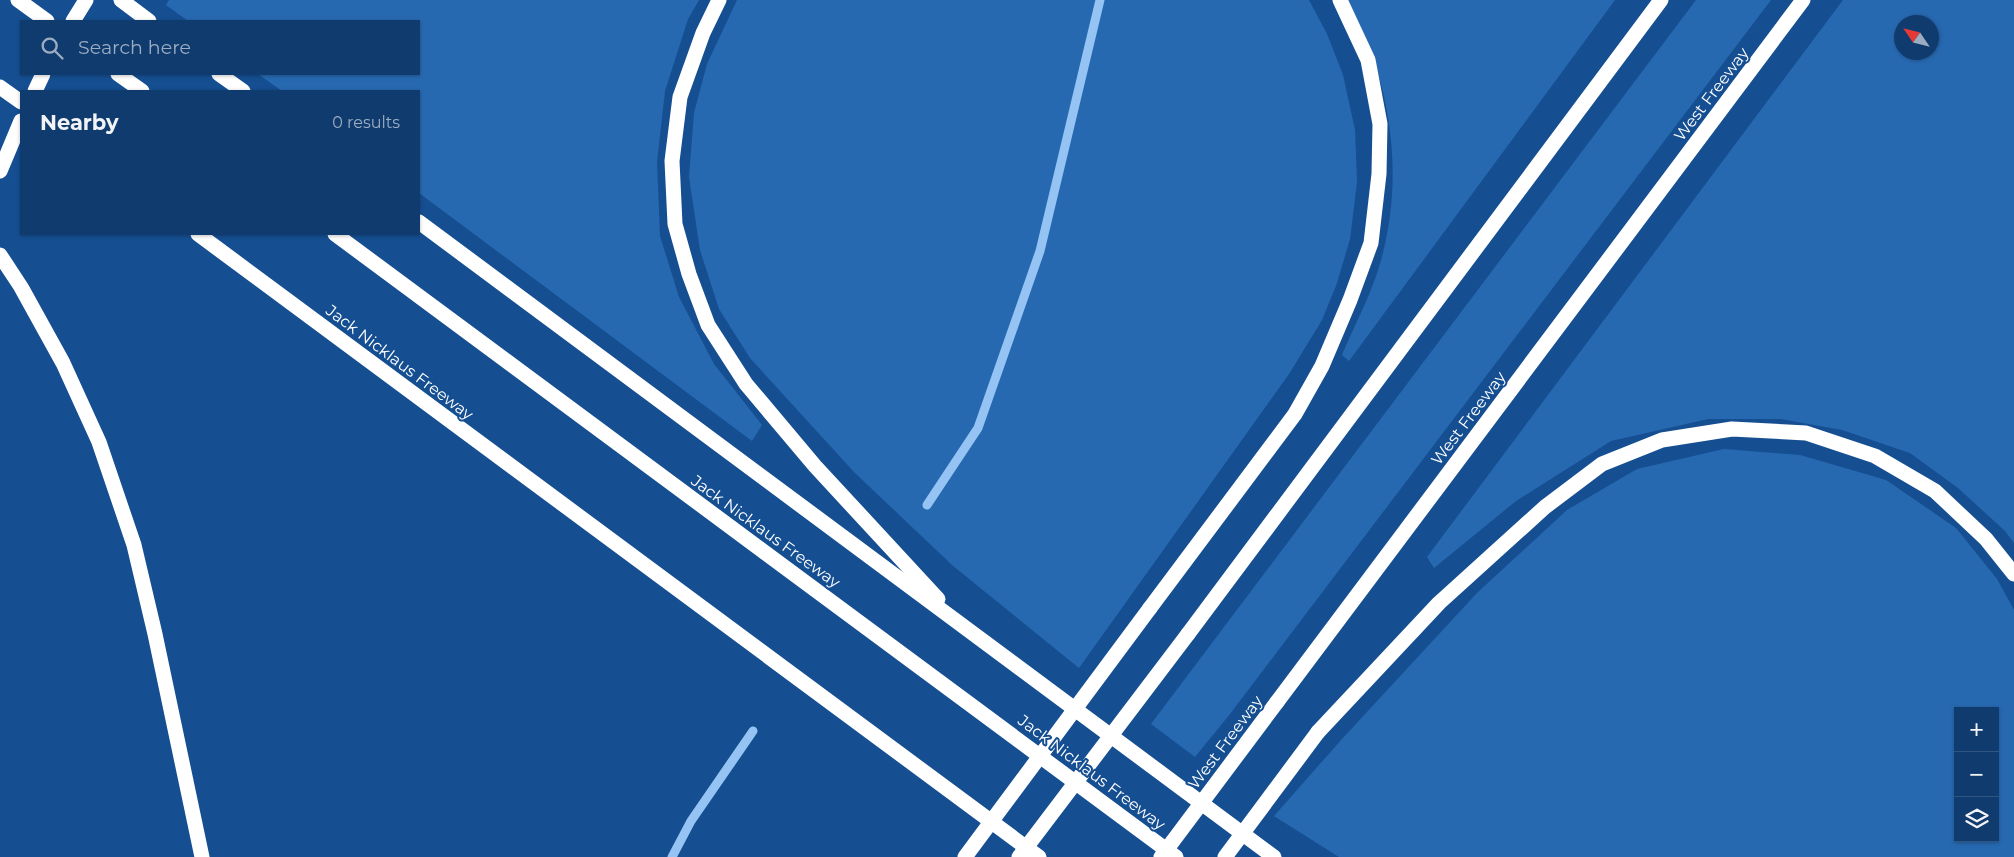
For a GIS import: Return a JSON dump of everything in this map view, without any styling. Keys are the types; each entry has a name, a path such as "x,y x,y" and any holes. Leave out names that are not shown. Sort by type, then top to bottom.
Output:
{"highway":[{"path":"18,0 46,20"},
{"path":"74,20 86,0"},
{"path":"121,0 148,20"},
{"path":"718,0 703,33 680,97 672,161 675,224 708,325 746,384 802,451 963,626"},
{"path":"965,857 1295,414 1325,358 1350,300 1371,243 1379,174 1380,124 1368,60 1340,0"},
{"path":"1019,857 1188,634 1661,0"},
{"name":"West Freeway","path":"1161,857 1803,0"},
{"path":"35,90 43,75"},
{"path":"119,75 141,90"},
{"path":"220,75 242,90"},
{"path":"0,87 20,101"},
{"path":"0,171 20,123"},
{"path":"420,223 1274,857"},
{"name":"Jack Nicklaus Freeway","path":"199,235 1039,857"},
{"name":"Jack Nicklaus Freeway","path":"336,235 1176,857"},
{"path":"0,255 63,362 100,442 134,545 202,857"},
{"path":"1225,857 1318,732 1439,602 1545,507 1602,464 1662,440 1732,429 1806,433 1875,456 1935,491 1986,539 2014,574"}],"shaded area":[{"path":"169,0 699,0 688,19 665,91 657,162 660,236 679,297 714,364 762,425 752,441 420,194 420,90 281,90 259,75 420,75 420,20 187,20 166,5"},
{"path":"737,0 1309,0 1327,34 1343,75 1355,130 1357,182 1350,239 1337,283 1322,320 1289,374 1079,668 952,565 854,472 750,358 719,309 700,250 689,177 694,113 707,64"},
{"path":"1347,0 1615,0 1349,361 1342,355 1367,300 1379,267 1387,234 1392,199 1393,165 1390,130 1384,96 1375,63"},
{"path":"1696,0 1771,0 1230,714 1195,757 1151,724"},
{"path":"1843,0 2014,0 2014,543 2005,531 1958,488 1910,453 1842,430 1781,419 1708,419 1611,441 1516,501 1434,568 1427,557"},
{"path":"1724,449 1800,455 1886,480 1956,528 1997,579 2014,610 2014,857 1339,857 1274,816 1342,739 1477,593 1567,510 1637,469"}],"waterway":[{"path":"927,505 978,428 1040,251 1100,0"},
{"path":"672,857 691,821 753,731"}]}
